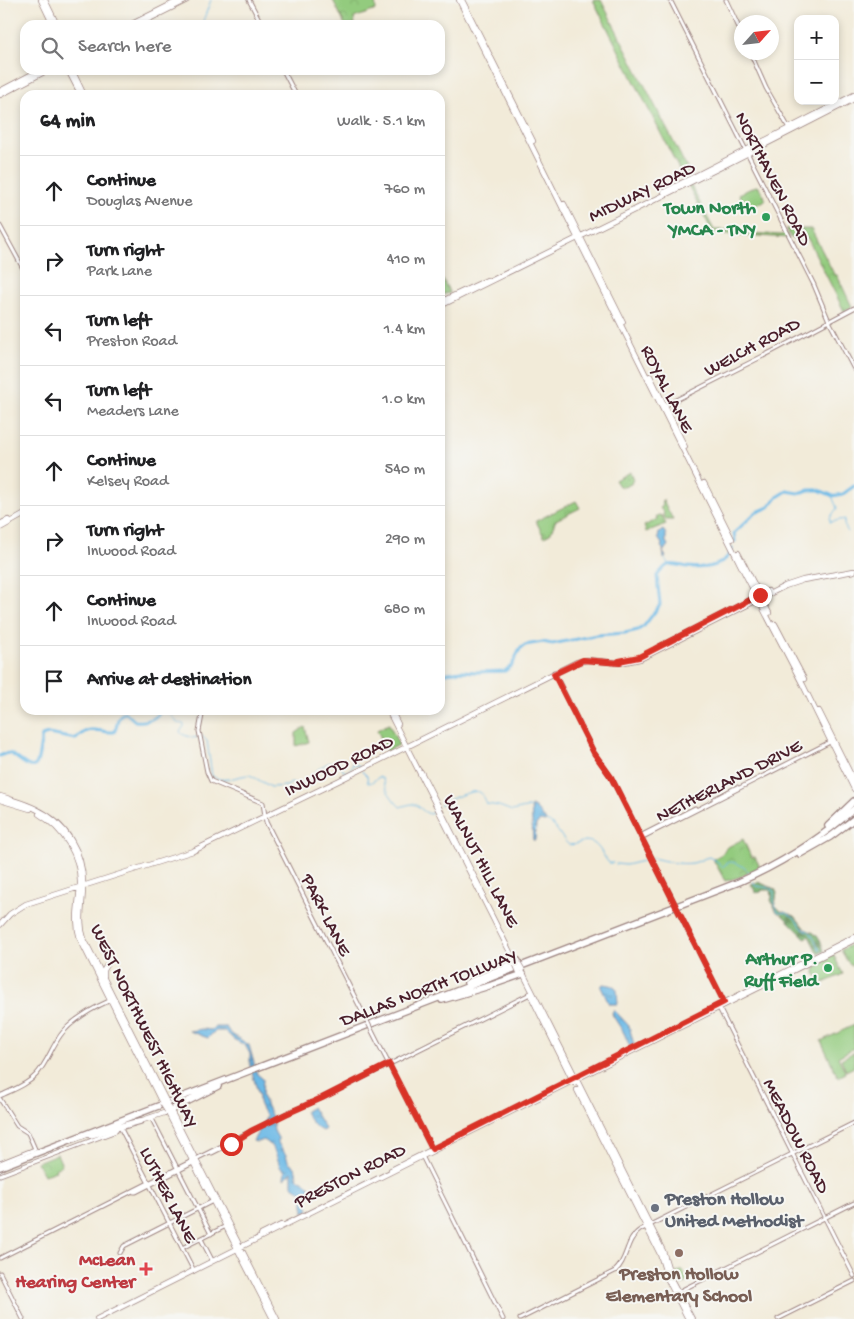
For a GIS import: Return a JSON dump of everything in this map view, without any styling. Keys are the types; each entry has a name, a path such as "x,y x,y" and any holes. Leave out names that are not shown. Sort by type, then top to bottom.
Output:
{"highway":[{"path":"808,844 854,801"},
{"name":"DALLAS NORTH TOLLWAY","path":"0,1169 90,1138 739,882 779,862 808,844 854,809"},
{"name":"DALLAS NORTH TOLLWAY","path":"0,1169 271,1062 741,884 800,854 854,813"},
{"path":"800,854 830,837 854,819"},
{"path":"444,997 476,979 515,963"},
{"path":"444,997 463,995 521,975"},
{"path":"97,1130 119,1118 218,1079 271,1062"},
{"path":"169,1112 218,1086"},
{"path":"90,1138 140,1121"}],"main road":[{"path":"43,0 53,20"},
{"path":"146,20 180,0"},
{"path":"141,20 187,0"},
{"name":"ROYAL LANE","path":"460,0 695,471 819,713 854,789"},
{"path":"0,91 30,75"},
{"path":"0,95 38,75"},
{"path":"71,75 80,90"},
{"path":"74,75 77,85"},
{"name":"MIDWAY ROAD","path":"445,302 854,97"},
{"path":"0,524 20,515"},
{"path":"0,528 20,516"},
{"name":"INWOOD ROAD","path":"0,923 26,904 166,859 223,836 576,661 620,662 642,658 759,597 803,580 854,570"},
{"name":"WALNUT HILL LANE","path":"392,715 648,1226 660,1254 668,1280 690,1319"},
{"name":"ROYAL LANE","path":"848,773 854,781"},
{"name":"WEST NORTHWEST HIGHWAY","path":"0,798 37,812 50,821 67,840 75,856 79,872 81,885 80,920 84,943 169,1112 224,1215 275,1319"},
{"name":"PRESTON ROAD","path":"97,1319 854,939"},
{"name":"WEST NORTHWEST HIGHWAY","path":"84,943 112,999"},
{"path":"104,980 104,972 107,966"},
{"path":"140,1121 169,1112"},
{"name":"WEST NORTHWEST HIGHWAY","path":"195,1161 213,1201 239,1248"},
{"path":"213,1201 224,1215"}],"street":[{"path":"249,0 259,20"},
{"name":"NORTHAVEN ROAD","path":"670,0 854,369"},
{"path":"726,0 734,17"},
{"path":"754,60 766,88 790,130"},
{"path":"286,75 293,90"},
{"path":"0,226 20,263"},
{"name":"WELCH ROAD","path":"663,407 854,308"},
{"path":"554,673 594,753 614,784 725,1004"},
{"name":"PARK LANE","path":"202,715 200,736 207,772 211,781 263,802 266,822 432,1151"},
{"name":"NETHERLAND DRIVE","path":"641,838 832,741"},
{"path":"0,1258 178,1170 251,1131 531,994"},
{"path":"0,1164 35,1149 28,1133 16,1126 9,1110 0,1098 34,1077 40,1070 55,1042 74,1020 112,999"},
{"name":"MEADOW ROAD","path":"719,1007 854,1276"},
{"path":"151,1117 211,1234"},
{"path":"0,1175 90,1138 140,1121"},
{"path":"520,1319 615,1271 624,1260 632,1238 648,1226 854,1123"},
{"name":"LUTHER LANE","path":"121,1129 194,1271"},
{"path":"422,1156 503,1319"},
{"path":"120,1253 124,1246 213,1201"},
{"path":"676,1293 854,1203"},
{"path":"182,1248 226,1226"},
{"path":"201,1239 211,1261"},
{"path":"0,1273 23,1319"},
{"path":"778,1319 854,1281"}],"green space":[{"path":"333,0 375,0 376,10 354,18 354,20 343,20"},
{"path":"593,0 601,0 691,176 684,179"},
{"path":"690,184 714,230 732,229 733,232 781,235 786,233 789,238 713,233 688,185"},
{"path":"756,186 759,187 766,200 747,209 739,194"},
{"path":"786,229 811,229 834,274 837,275 852,307 844,311 808,239 791,238"},
{"path":"445,284 450,293 445,294"},
{"path":"630,472 633,479 631,484 624,487 619,486 615,480"},
{"path":"663,500 673,520 666,520 663,515 664,513 660,508 663,506 661,501"},
{"path":"576,501 580,508 556,520 550,534 544,537 536,521"},
{"path":"656,516 662,516 666,524 646,532 644,526 657,519"},
{"path":"389,724 399,745 387,751 377,730"},
{"path":"305,727 309,742 296,746 296,733"},
{"path":"743,839 751,857 755,857 760,867 740,877 725,881 713,859 722,854 726,848"},
{"path":"758,882 775,889 777,893 775,905 781,911 795,916 805,929 814,933 820,939 824,951 818,954 809,936 805,938 777,912 771,900 771,890 763,890 756,893 751,884"},
{"path":"854,943 854,967 847,961 841,950"},
{"name":"Arthur P. Ruff Field","path":"833,954 843,974 821,984 815,973 817,966 826,957"},
{"path":"854,1025 854,1048 838,1057 846,1073 838,1077 821,1041"},
{"path":"854,1052 854,1067 846,1071 841,1059"},
{"path":"57,1154 62,1165 55,1169 56,1171 44,1175 37,1162"},
{"path":"683,1270 688,1282 681,1285 676,1273"}],"water":[{"path":"663,530 666,534 668,545 663,552 662,544 658,538 659,533"},
{"path":"531,806 546,820 536,824 535,840 533,840"},
{"path":"603,984 615,987 617,1004 609,1004 601,987"},
{"path":"614,1010 629,1026 634,1045 630,1047 613,1016"},
{"path":"215,1027 226,1027 230,1033 249,1045 257,1074 263,1079 262,1096 272,1117 278,1143 288,1161 295,1167 298,1179 308,1184 311,1190 307,1203 309,1210 304,1212 302,1192 292,1185 292,1172 284,1179 285,1171 280,1167 273,1148 264,1140 253,1141 267,1116 260,1104 250,1066 250,1054 245,1045 233,1039 225,1031 215,1031 208,1038 189,1031 211,1030"},
{"path":"312,1107 325,1129 323,1131 315,1126 305,1111"}],"waterway":[{"path":"203,20 211,0"},
{"path":"735,541 734,533 755,513 769,507 776,498 787,491 799,493 819,490 833,496 843,494 854,486"},
{"path":"832,496 837,508 830,518 830,522 845,519 844,525 848,532"},
{"path":"445,673 461,671 505,671 512,665 520,649 525,645 543,642 552,644 597,635 638,630 644,626 660,605 657,576 665,567 673,564 694,568 714,566 725,560 732,549"},
{"path":"665,559 669,565"},
{"path":"0,756 10,753 26,764 34,766 38,759 42,736 48,734 76,739 81,734 90,730 114,732 118,718 121,715"},
{"path":"128,715 135,721 150,720 157,715"},
{"path":"171,715 177,723 184,724 180,732 182,734 192,738 198,737"},
{"path":"202,736 207,741 212,776 221,779 250,775 271,787 287,786 291,783 301,785 318,769 328,763 339,762 344,772 348,771 353,763 361,767"},
{"path":"362,771 367,776 368,783 379,777 383,779 389,794 400,807 413,804 431,814 434,810"},
{"path":"440,805 461,795 478,792 481,793 487,804 512,811 530,807"},
{"path":"546,821 556,828 569,845 585,841 594,843 609,863 613,863"},
{"path":"653,858 688,863 709,857 718,862 722,867 732,862 741,865 750,873"},
{"path":"616,864 626,865 651,859"},
{"path":"753,881 756,886 770,888 774,891 774,902 778,912 787,913 794,917 801,927 810,932 820,950"}],"place":[{"name":"Town North YMCA - TNY","path":"766,217"},
{"name":"Arthur P. Ruff Field","path":"828,968"},
{"name":"Preston Hollow United Methodist","path":"655,1208"},
{"name":"Preston Hollow Elementary School","path":"679,1253"},
{"name":"McLean Hearing Center","path":"146,1269"}],"route":[{"path":"231,1144 251,1131 389,1064 432,1149 724,1002 611,777 594,753 554,674 583,660 620,663 619,661 639,657 760,595"}]}
